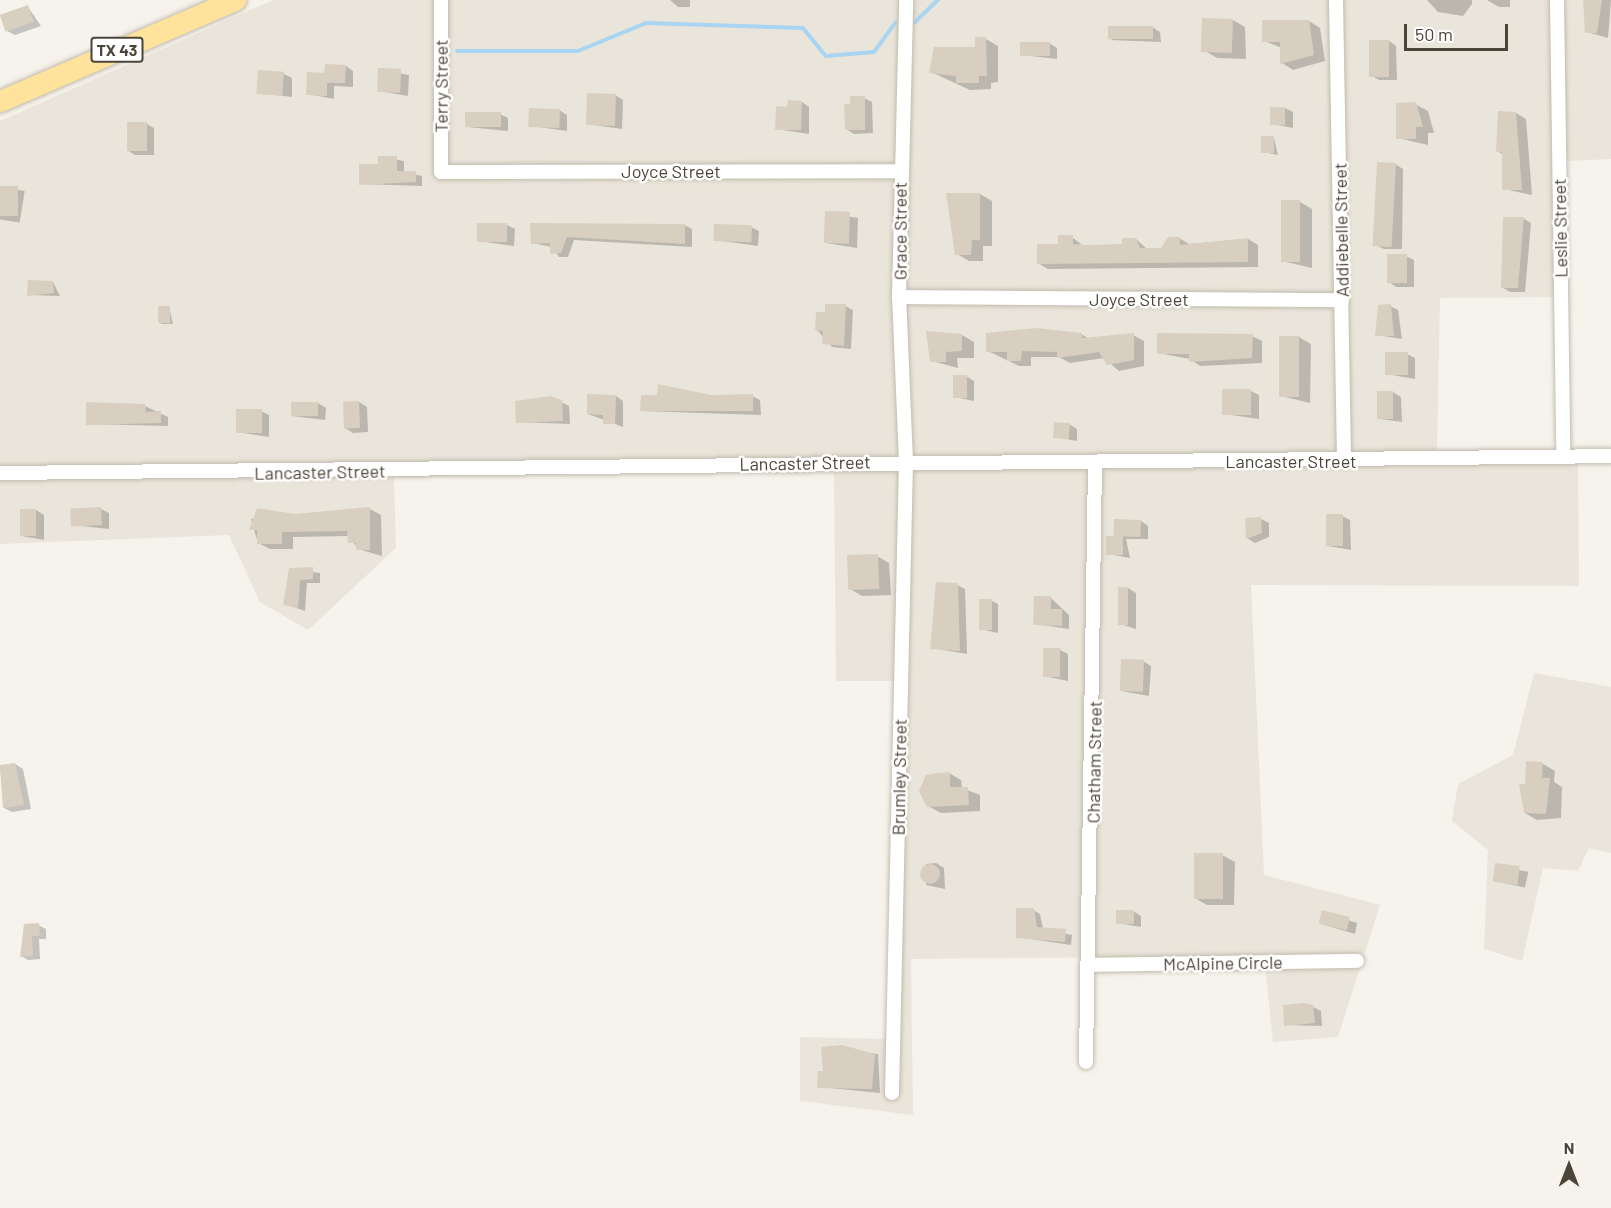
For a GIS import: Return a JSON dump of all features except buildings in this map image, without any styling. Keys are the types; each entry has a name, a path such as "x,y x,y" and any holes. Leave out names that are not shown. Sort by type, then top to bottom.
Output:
{"main road":[{"name":"TX 43","path":"0,100 235,0"}],"street":[{"name":"Terry Street","path":"441,0 441,171"},
{"name":"Grace Street","path":"906,0 900,171 899,297 906,462"},
{"name":"Addiebelle Street","path":"1336,0 1344,461"},
{"name":"Leslie Street","path":"1557,0 1563,455"},
{"name":"Joyce Street","path":"441,171 900,171"},
{"name":"Joyce Street","path":"899,297 1342,300"},
{"name":"Lancaster Street","path":"0,473 906,462 1344,461 1563,455 1611,456"},
{"name":"Brumley Street","path":"892,1093 906,462"},
{"name":"Chatham Street","path":"1086,1062 1095,462"},
{"name":"McAlpine Circle","path":"1089,965 1357,961"}],"shaded area":[{"path":"273,0 1611,0 1611,159 1566,161 1565,297 1440,298 1437,450 1578,450 1579,586 1251,585 1264,875 1380,905 1338,1037 1273,1042 1264,956 911,959 913,1115 800,1101 800,1037 888,1039 895,681 836,681 834,468 394,478 396,548 308,630 260,602 229,535 0,544 0,121"},
{"path":"1534,673 1611,687 1611,853 1589,848 1578,871 1543,868 1522,961 1484,949 1488,850 1452,821 1458,784 1513,755"}],"waterway":[{"path":"915,22 938,0"},
{"path":"457,51 578,51 646,23 803,28 826,56 874,52 895,23"}]}
